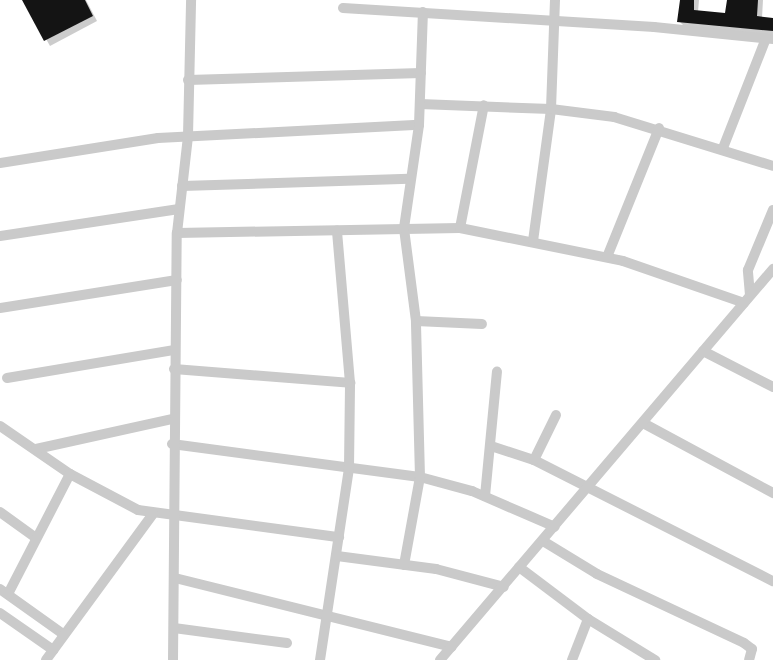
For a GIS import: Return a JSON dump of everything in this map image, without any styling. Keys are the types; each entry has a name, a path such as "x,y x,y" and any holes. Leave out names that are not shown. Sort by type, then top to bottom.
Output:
{"street":[{"path":"173,660 175,578 172,444 177,233 188,136 191,0"},
{"path":"533,241 551,109 555,0"},
{"path":"343,8 423,12 770,39 723,148"},
{"path":"404,565 420,477 416,321 404,228 419,124 423,12"},
{"path":"189,80 420,73"},
{"path":"420,104 551,109 614,117 659,128 773,166"},
{"path":"460,228 484,105"},
{"path":"0,163 188,136 419,124"},
{"path":"607,257 659,128"},
{"path":"182,186 410,179"},
{"path":"0,237 180,209"},
{"path":"747,299 748,270 773,210"},
{"path":"177,233 460,228 607,257 747,299"},
{"path":"320,660 338,556 349,468 350,382 337,231"},
{"path":"440,660 773,269"},
{"path":"0,308 177,279"},
{"path":"416,321 482,324"},
{"path":"7,378 175,350"},
{"path":"703,351 773,387"},
{"path":"174,369 350,382"},
{"path":"485,496 497,372"},
{"path":"534,460 556,415"},
{"path":"36,448 173,419"},
{"path":"643,423 773,493"},
{"path":"0,426 36,448 70,474 128,506 153,514 174,514 339,537"},
{"path":"172,444 420,477 485,496 555,527"},
{"path":"491,446 534,460 587,489 773,581"},
{"path":"63,634 4,592 70,474"},
{"path":"0,512 36,538"},
{"path":"46,660 153,514"},
{"path":"543,541 597,574 744,643 752,649 749,660"},
{"path":"338,556 404,565 504,587"},
{"path":"519,567 588,619 655,660"},
{"path":"175,578 452,646"},
{"path":"0,613 53,650"},
{"path":"572,660 588,619"},
{"path":"32,636 44,620"},
{"path":"174,628 287,643"}],"building":[{"path":"22,0 85,0 93,16 44,41"},
{"path":"680,0 694,0 694,10 725,13 727,0 758,0 757,16 773,18 773,31 677,22"}]}
